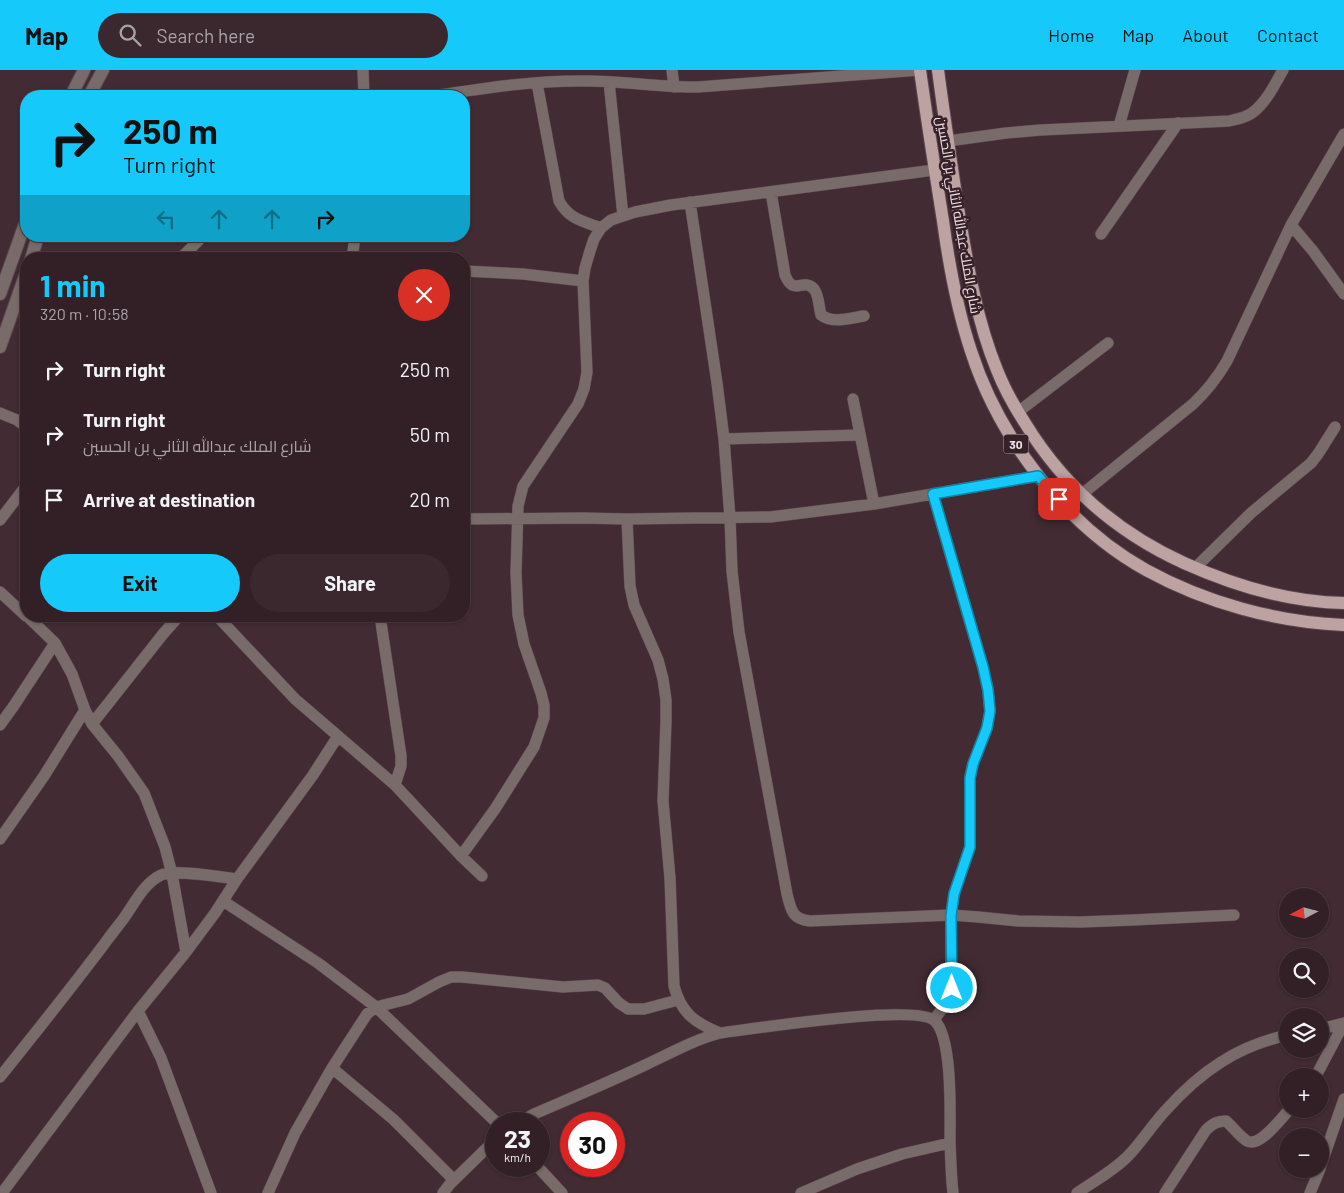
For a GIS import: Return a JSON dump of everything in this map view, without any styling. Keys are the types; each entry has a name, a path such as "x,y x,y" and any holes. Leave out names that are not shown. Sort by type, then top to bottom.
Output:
{"main road":[{"name":"شارع الملك عبدالله الثاني بن الحسين","path":"920,70 943,223 961,317 970,350 996,410 1018,448 1038,476 1069,511 1102,540 1146,570 1193,591 1254,612 1302,622 1344,625"},
{"name":"شارع الملك عبدالله الثاني بن الحسين","path":"938,70 960,220 970,274 985,337 997,370 1018,412 1047,456 1081,495 1102,514 1148,545 1219,578 1273,594 1312,602 1344,603"},
{"path":"943,223 960,220"}],"street":[{"path":"74,90 84,70"},
{"path":"92,90 103,70"},
{"path":"363,70 364,90"},
{"path":"672,70 674,86"},
{"path":"470,91 537,83 574,81 698,87 920,70"},
{"path":"1119,126 1135,70"},
{"path":"948,141 1006,133 1229,121 1252,113 1262,104 1283,70"},
{"path":"609,82 623,216"},
{"path":"537,83 558,201 564,210 573,217 601,228"},
{"path":"1101,234 1178,123"},
{"path":"1081,495 1193,404 1217,378 1227,361 1291,225 1344,134"},
{"path":"461,856 495,808 534,747 544,718 544,705 524,644 518,615 516,572 519,501 523,486 578,404 584,389 587,372 587,353 583,281 594,239 601,228 611,220 623,216 671,205 934,170"},
{"path":"771,192 785,274 788,281 791,285 813,287 816,292 821,315 825,318 838,320 864,316"},
{"path":"690,202 724,439 732,571 739,632 783,875 791,909 796,916 802,920 951,916 1019,921 1081,922 1234,914"},
{"path":"1291,225 1313,251 1344,294"},
{"path":"0,294 20,238"},
{"path":"187,252 197,242"},
{"path":"470,271 524,274 583,281"},
{"path":"0,346 20,308"},
{"path":"1018,412 1108,343"},
{"path":"852,399 874,504"},
{"path":"0,413 20,423"},
{"path":"1195,568 1251,513 1311,463 1336,427"},
{"path":"724,439 859,435"},
{"path":"470,519 770,517 874,504 1038,476"},
{"path":"0,520 20,494"},
{"path":"933,494 985,675 990,711 987,728 973,764 970,778 970,847 954,894 951,916 952,988 949,999 934,1020"},
{"path":"627,519 630,586 634,605 658,660 666,700 663,801 670,878 674,986 678,1000 692,1018 705,1027 720,1033"},
{"path":"0,592 20,610"},
{"path":"32,622 55,644 72,674 92,724 118,756 144,793 165,847 172,874 186,952"},
{"path":"92,724 173,622"},
{"path":"223,622 295,699 395,785 482,876"},
{"path":"381,622 401,756 401,766 395,785"},
{"path":"0,725 55,644"},
{"path":"0,839 44,776 85,710"},
{"path":"2,1193 138,1011 186,952 313,775 338,736"},
{"path":"0,1077 125,917 138,894 151,882 162,874 189,873 237,879"},
{"path":"223,901 318,963 376,1007 485,1112"},
{"path":"268,1193 295,1133 332,1068 367,1014 376,1007 408,999 451,977 563,988 598,984 628,1009 637,1010 678,1000"},
{"path":"138,1011 161,1058 211,1193"},
{"path":"539,1112 622,1076 686,1045 720,1033 877,1014 924,1015 934,1020 939,1029 944,1042 948,1066 953,1193"},
{"path":"1329,1027 1344,1023"},
{"path":"1320,1068 1344,1023"},
{"path":"1079,1193 1126,1158 1165,1110 1210,1069 1241,1050 1279,1037"},
{"path":"332,1068 394,1120 454,1180"},
{"path":"1329,1142 1344,1099"},
{"path":"1165,1193 1206,1130 1212,1124 1226,1121 1244,1139 1249,1142 1255,1142 1260,1140 1281,1118"},
{"path":"806,1192 857,1169 902,1154 950,1142"},
{"path":"443,1193 485,1150"},
{"path":"547,1177 562,1193"},
{"path":"1311,1193 1316,1178"}],"route":[{"path":"952,988 951,916 954,894 970,847 970,778 973,764 987,728 990,711 983,667 933,494 1038,476 1059,499"}]}
